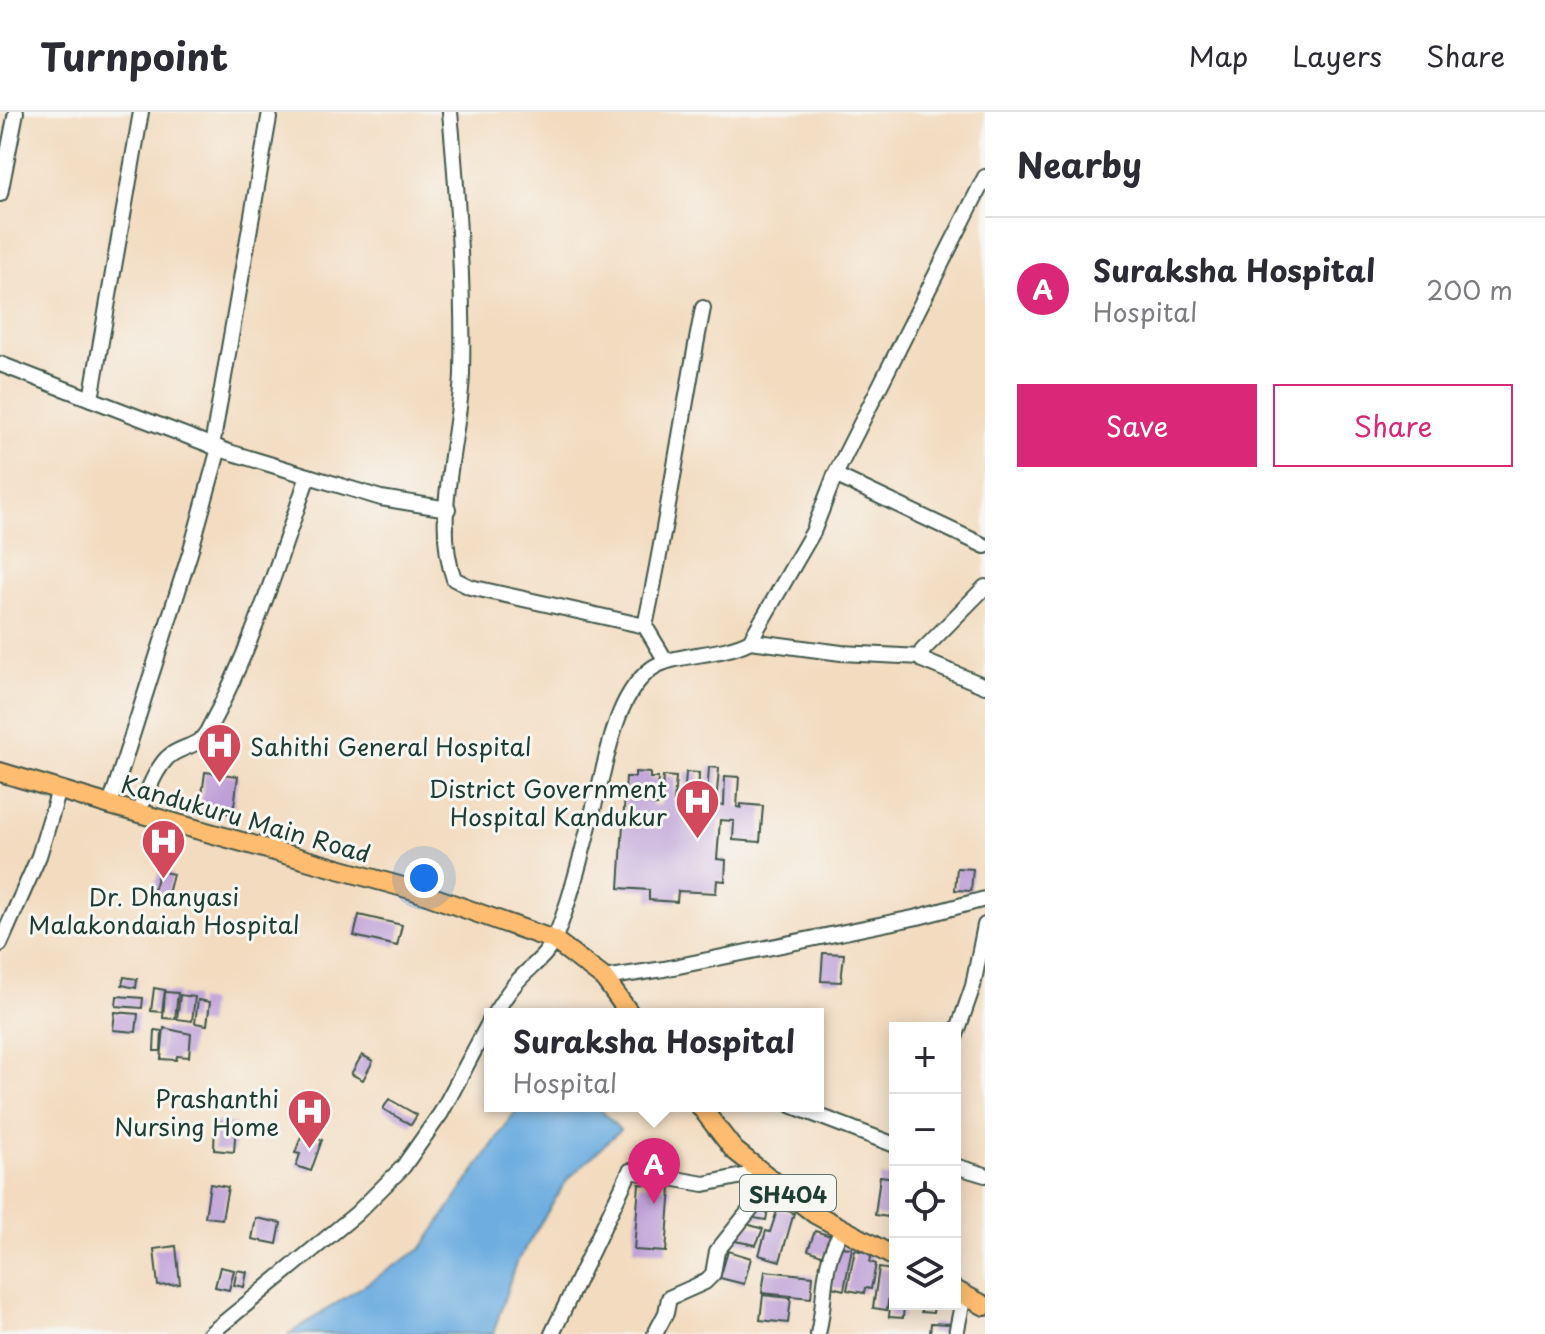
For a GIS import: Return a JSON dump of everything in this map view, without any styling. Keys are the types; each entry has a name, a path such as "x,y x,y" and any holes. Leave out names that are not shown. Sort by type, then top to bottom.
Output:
{"main road":[{"name":"Kandukuru Main Road","path":"0,772 410,889 554,940 604,978 626,1008"},
{"name":"SH404","path":"705,1112 734,1150 815,1214 889,1254"},
{"path":"961,1293 985,1306"}],"street":[{"path":"0,194 16,112"},
{"path":"91,399 141,112"},
{"path":"110,805 190,553 215,447 270,112"},
{"path":"450,112 461,274 462,377 448,509 449,566 454,579 463,585 645,626"},
{"path":"498,1008 554,940 576,873 615,729 634,686 652,668 666,661 736,649 750,641 813,532 835,475 985,177"},
{"path":"666,661 645,626 666,530 682,414 703,308"},
{"path":"0,364 215,447 381,498 448,509"},
{"path":"835,475 985,546"},
{"path":"138,812 159,769 176,751 197,743 206,735 225,699 250,643 308,476"},
{"path":"985,587 922,651 922,660 985,686"},
{"path":"750,641 841,653 922,657"},
{"path":"0,944 39,856 59,790"},
{"path":"604,978 664,969 918,917 985,899"},
{"path":"961,1022 973,986 985,925"},
{"path":"210,1334 356,1214 403,1167 441,1113 484,1032"},
{"path":"809,1112 889,1143"},
{"path":"961,1168 985,1175"},
{"path":"552,1334 630,1171 704,1184 768,1177"},
{"path":"655,1334 669,1298 705,1282 713,1274 717,1251 768,1177"},
{"path":"818,1334 823,1314 826,1267 832,1246 843,1229"},
{"path":"956,1334 958,1310"}],"water":[{"path":"515,1112 603,1112 620,1130 567,1180 515,1265 493,1334 289,1334 422,1248"}],"building":[{"path":"709,767 719,768 716,804 724,805 725,776 739,777 737,807 741,808 741,804 763,806 760,842 733,840 734,821 720,820 717,859 726,860 725,881 717,880 716,893 678,891 677,902 649,900 649,890 619,888 626,777 635,777 635,772 650,773 650,778 658,778 652,805 661,805 663,776 676,777 674,801 684,801 686,772 699,773 698,803 710,804 707,797"},
{"path":"205,772 238,776 233,814 200,810"},
{"path":"957,868 973,869 971,891 955,890"},
{"path":"159,871 173,874 167,898 152,894"},
{"path":"359,915 402,925 397,946 354,936"},
{"path":"823,953 844,954 841,982 821,981"},
{"path":"124,977 137,979 136,988 122,985"},
{"path":"154,988 165,990 162,1012 151,1011"},
{"path":"165,992 178,993 175,1019 163,1018"},
{"path":"180,995 195,997 192,1021 177,1019"},
{"path":"117,996 143,998 142,1008 116,1006"},
{"path":"198,1000 210,1002 207,1025 195,1023"},
{"path":"115,1012 138,1014 136,1032 113,1030"},
{"path":"164,1028 191,1034 189,1057 161,1059"},
{"path":"155,1030 162,1031 161,1051 154,1051"},
{"path":"362,1055 373,1061 363,1080 351,1074"},
{"path":"389,1099 417,1115 411,1125 383,1109"},
{"path":"215,1122 236,1124 234,1152 214,1150"},
{"path":"302,1134 322,1140 311,1171 296,1166 300,1154 295,1153"},
{"path":"880,1176 889,1177 889,1217 875,1215"},
{"path":"210,1184 228,1187 222,1219 205,1217"},
{"path":"639,1184 671,1187 666,1252 634,1250"},
{"path":"755,1207 768,1209 766,1220 754,1218"},
{"path":"778,1208 794,1213 780,1261 759,1255 766,1231 770,1232"},
{"path":"256,1218 281,1223 277,1244 252,1239"},
{"path":"743,1223 763,1229 756,1245 730,1240"},
{"path":"815,1231 831,1236 824,1256 808,1250"},
{"path":"176,1246 180,1284 158,1286 154,1249"},
{"path":"838,1247 852,1248 844,1290 832,1287"},
{"path":"855,1250 872,1253 870,1262 876,1264 871,1289 865,1288 864,1293 847,1290"},
{"path":"728,1251 751,1258 744,1284 720,1278"},
{"path":"220,1267 234,1270 229,1290 215,1287"},
{"path":"879,1268 889,1270 887,1310 873,1308"},
{"path":"237,1270 247,1272 244,1287 234,1285"},
{"path":"765,1271 813,1276 811,1298 762,1293"},
{"path":"763,1295 791,1298 788,1323 760,1320"},
{"path":"890,1310 904,1310 903,1318 889,1317"},
{"path":"931,1323 950,1324 950,1334 930,1333"}],"place":[{"name":"Sahithi General Hospital","path":"219,785"},
{"name":"District Government Hospital Kandukur","path":"698,841"},
{"name":"Dr. Dhanyasi Malakondaiah Hospital","path":"164,881"},
{"name":"Prashanthi Nursing Home","path":"310,1151"},
{"name":"Suraksha Hospital","path":"654,1204"}]}
